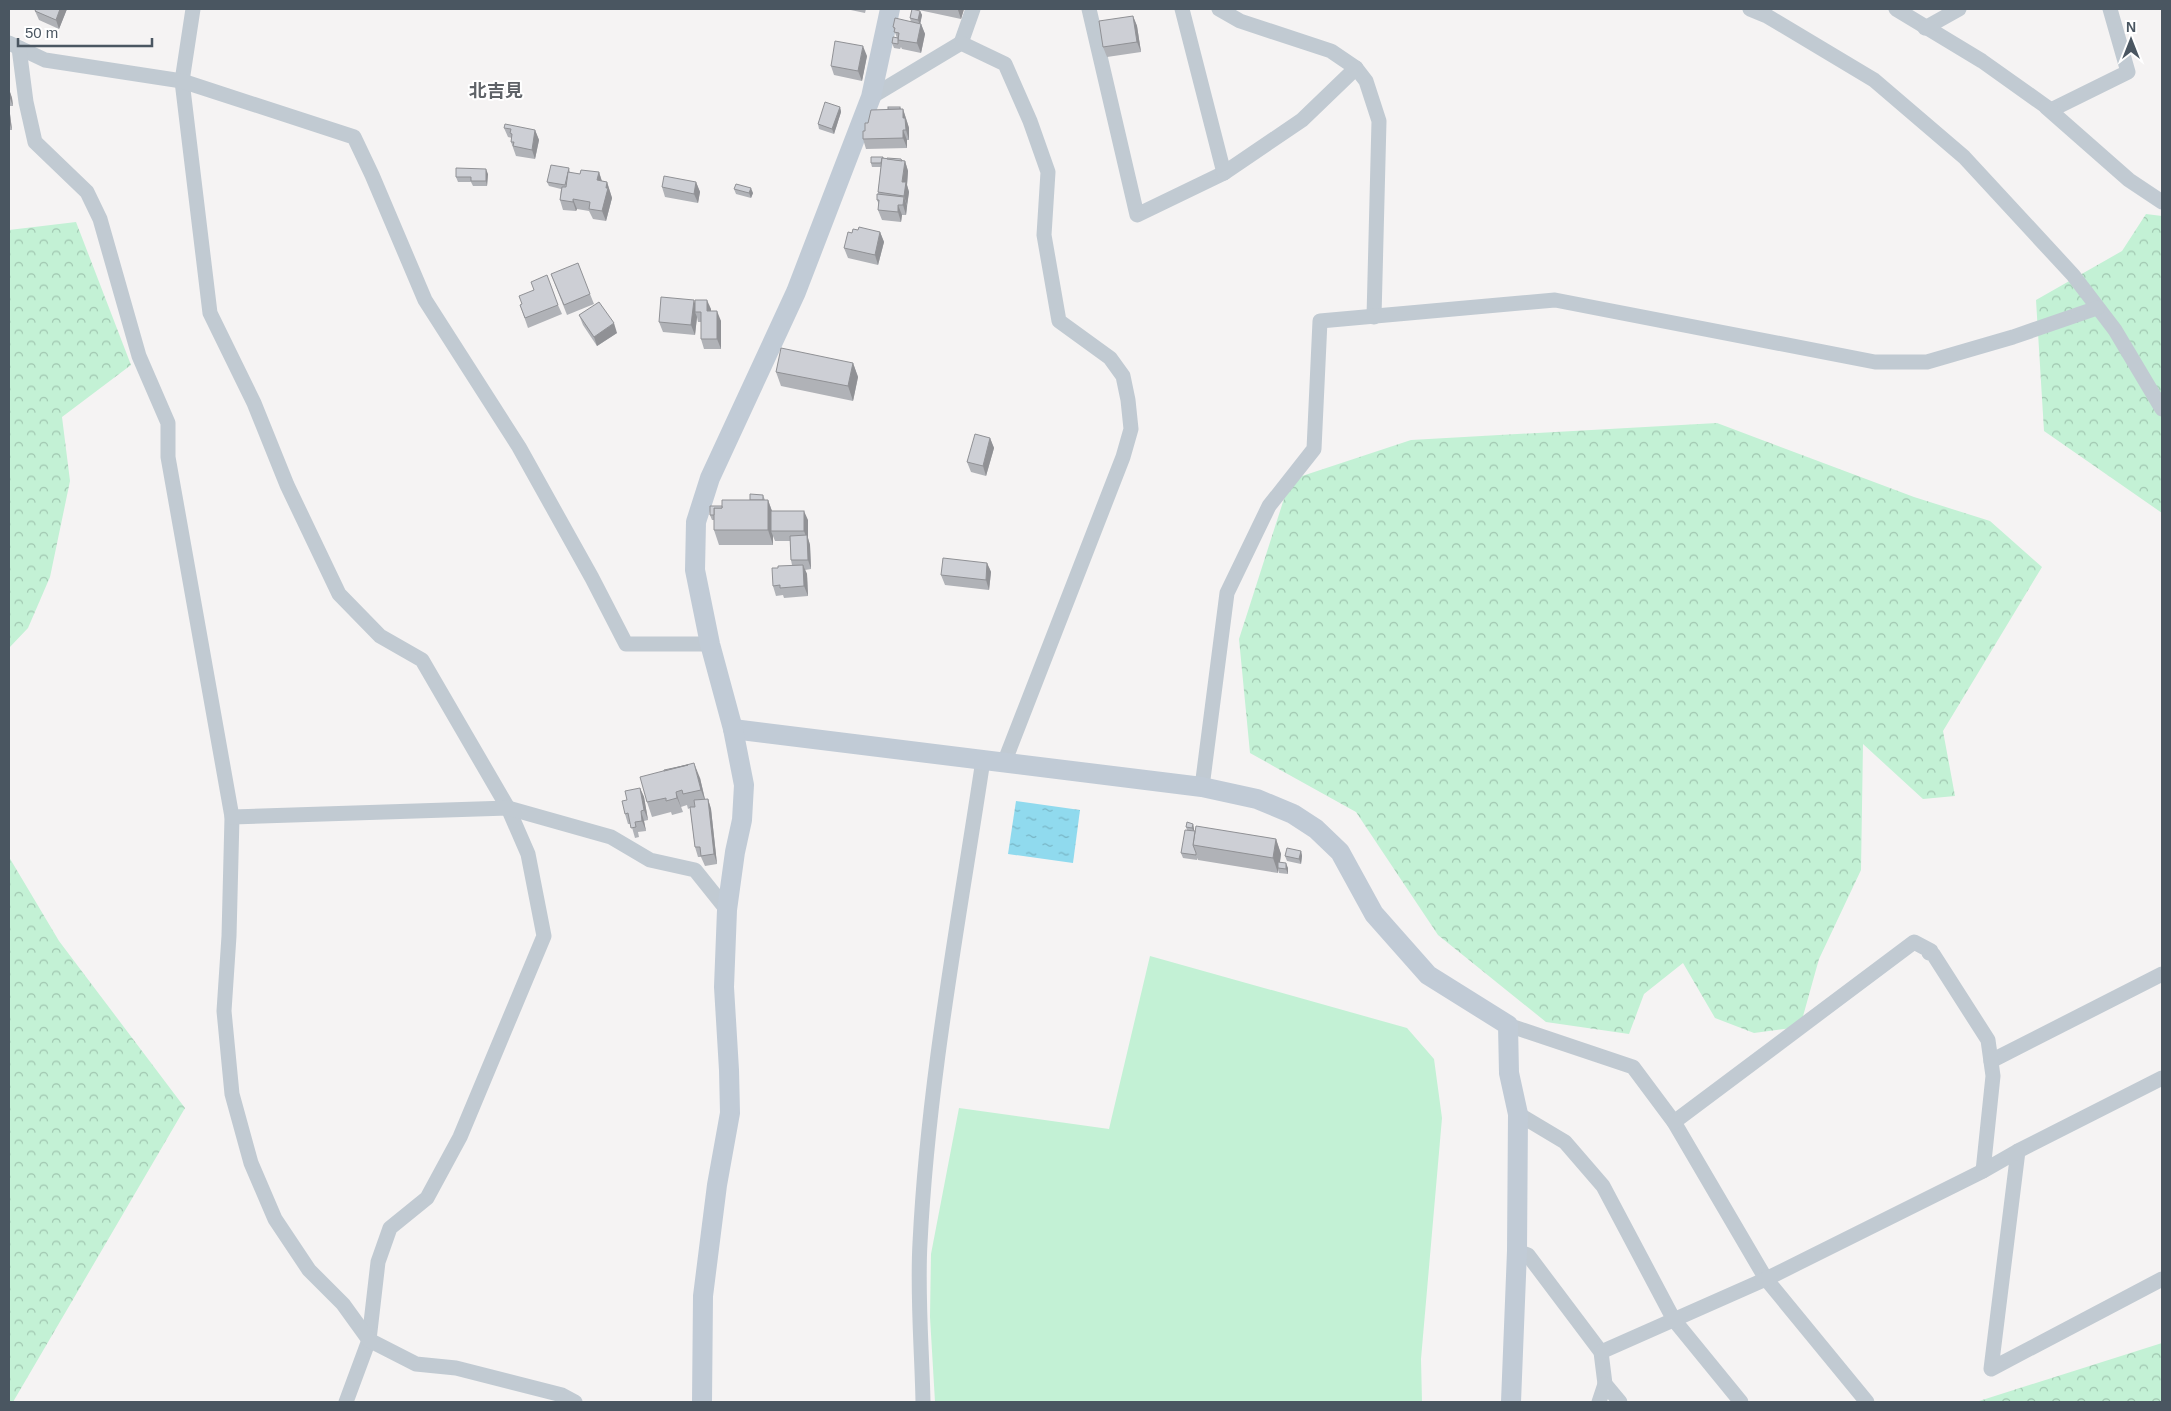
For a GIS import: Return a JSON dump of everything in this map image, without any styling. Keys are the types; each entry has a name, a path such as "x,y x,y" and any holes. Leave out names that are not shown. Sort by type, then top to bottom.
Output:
{"street":[{"path":"194,9 182,81 210,313 254,403 287,485 339,594 380,636 422,660 508,808 528,854 544,936 460,1137 427,1198 390,1228 378,1262 369,1340 346,1402"},
{"path":"702,1402 703,1296 717,1185 730,1113 730,1070 724,987 727,910 735,852 742,820 744,785 733,729 710,644 695,570 696,522 710,478 796,292 871,97 890,9"},
{"path":"871,97 961,43 973,9"},
{"path":"1089,9 1137,215 1224,173 1302,120 1356,68"},
{"path":"1182,9 1224,173"},
{"path":"1219,9 1240,21 1331,51 1356,68 1366,81 1379,121 1374,317"},
{"path":"1750,9 1767,16 1874,80 1964,157 2073,275 2115,330 2161,401"},
{"path":"1896,9 1982,62 2051,110 2128,72 2110,9"},
{"path":"1925,28 1959,9"},
{"path":"961,43 1005,64 1030,121 1048,172 1044,234 1059,321 1110,358 1123,376 1131,429 1123,457 1004,763"},
{"path":"14,45 45,60 182,81 354,137 425,300 519,447 592,578 626,644 710,644"},
{"path":"14,45 35,142 87,192 100,219 139,356 168,423 168,458 232,817 229,936 224,1011 232,1094 251,1163 275,1220 310,1270 343,1304 369,1340 416,1364 456,1368 562,1395 575,1402"},
{"path":"2046,107 2129,180 2162,202"},
{"path":"1202,787 1227,593 1270,506 1314,449 1320,321 1555,300 1875,362 1927,362 2013,337 2097,308"},
{"path":"733,729 1202,787 1257,799 1293,814 1316,828 1340,852 1374,914 1428,975 1508,1025 1633,1067 1674,1122 1766,1278 1821,1349 1866,1402"},
{"path":"923,1402 920,1245 927,1153 943,1021 983,760"},
{"path":"232,817 508,808 611,836 650,860 695,870 727,910"},
{"path":"1674,1122 1914,942 1931,951 1929,953 1933,954 1988,1040 1993,1076 1983,1171"},
{"path":"1991,1061 2162,974"},
{"path":"1508,1025 1509,1073 1518,1114 1517,1251 1510,1402"},
{"path":"1602,1352 1766,1278 1983,1171 2018,1151 2162,1078"},
{"path":"1518,1114 1564,1142 1603,1186 1674,1320 1741,1402"},
{"path":"2018,1151 1991,1369 2162,1278"},
{"path":"1517,1251 1528,1255 1602,1352 1605,1384 1599,1402"},
{"path":"1605,1384 1620,1402"}],"green space":[{"path":"2146,214 2162,216 2162,513 2044,431 2036,300 2122,251"},
{"path":"76,222 131,365 62,417 70,481 50,577 28,628 9,648 9,230"},
{"path":"1717,423 1914,497 1990,521 2042,567 1943,731 1955,796 1923,799 1863,744 1861,870 1819,959 1800,1027 1754,1033 1715,1018 1683,963 1644,994 1629,1034 1546,1022 1438,935 1356,812 1250,753 1239,639 1290,480 1411,440"},
{"path":"9,857 59,941 185,1108 13,1402 9,1402"},
{"path":"1150,956 1407,1028 1434,1059 1442,1118 1421,1359 1422,1402 935,1402 930,1317 931,1254 959,1108 1109,1129"},
{"path":"2162,1343 2162,1402 1976,1402"}],"water":[{"path":"1016,801 1080,810 1073,863 1008,854"}],"building":[{"path":"36,9 60,9 56,20 35,11"},
{"path":"912,9 920,11 918,20 910,18"},
{"path":"1133,16 1137,42 1103,47 1099,21"},
{"path":"895,18 921,24 917,43 898,40 899,33 894,32 895,28 893,27"},
{"path":"893,37 898,38 898,44 892,43"},
{"path":"835,41 863,46 858,71 831,66"},
{"path":"825,102 840,107 832,129 818,124"},
{"path":"888,107 900,107 900,109 888,109"},
{"path":"903,109 906,130 903,130 903,138 863,139 865,123 868,123 871,110"},
{"path":"505,124 535,130 532,150 513,146 514,142 511,142 511,129 504,128"},
{"path":"871,157 883,158 881,163 871,163"},
{"path":"882,158 905,161 902,182 906,182 904,196 878,192"},
{"path":"887,159 901,159 902,161"},
{"path":"551,165 569,168 565,185 547,182"},
{"path":"456,168 486,169 486,181 471,181 471,177 456,177"},
{"path":"581,170 599,172 597,180 607,182 606,188 608,188 602,211 589,209 590,202 573,199 573,202 560,200 562,187 566,187 568,172 580,174"},
{"path":"664,176 696,182 694,194 662,187"},
{"path":"736,184 751,188 749,193 734,189"},
{"path":"877,194 904,197 903,205 898,205 898,212 878,210 879,200 877,200"},
{"path":"859,227 880,232 875,255 844,248 848,232 852,233 853,229 858,230"},
{"path":"578,263 590,294 564,305 551,274"},
{"path":"547,275 558,305 525,318 519,296 534,290 531,282"},
{"path":"661,297 694,300 691,325 659,322"},
{"path":"695,300 707,300 707,311 717,311 717,339 701,339 701,312 695,312"},
{"path":"599,302 614,323 594,337 579,315"},
{"path":"781,348 853,363 848,386 776,372"},
{"path":"975,434 990,438 983,466 967,462"},
{"path":"750,494 763,495 763,500 750,500"},
{"path":"722,500 768,500 768,530 714,530 714,508 722,508"},
{"path":"710,506 722,506 722,508 714,508 714,515 710,515"},
{"path":"771,511 804,511 804,531 771,531"},
{"path":"807,535 808,560 791,560 790,536"},
{"path":"943,558 987,563 986,580 941,575"},
{"path":"803,565 804,586 780,588 780,585 773,586 772,568"},
{"path":"694,763 701,790 683,794 682,790 676,792 677,798 666,801 666,798 647,802 640,777"},
{"path":"640,788 644,810 641,811 642,821 635,822 636,827 631,828 628,813 625,814 622,801 627,800 625,791"},
{"path":"708,799 714,854 701,856 700,847 695,847 690,807 695,807 694,800"},
{"path":"1187,822 1193,824 1192,828 1186,827"},
{"path":"1196,826 1276,839 1273,858 1193,845"},
{"path":"1185,830 1195,831 1193,845 1196,855 1181,853"},
{"path":"1287,848 1301,851 1299,859 1285,856"},
{"path":"1278,862 1286,863 1286,869 1278,868"}],"district":[{"name":"北吉見","path":"496,91"}]}
